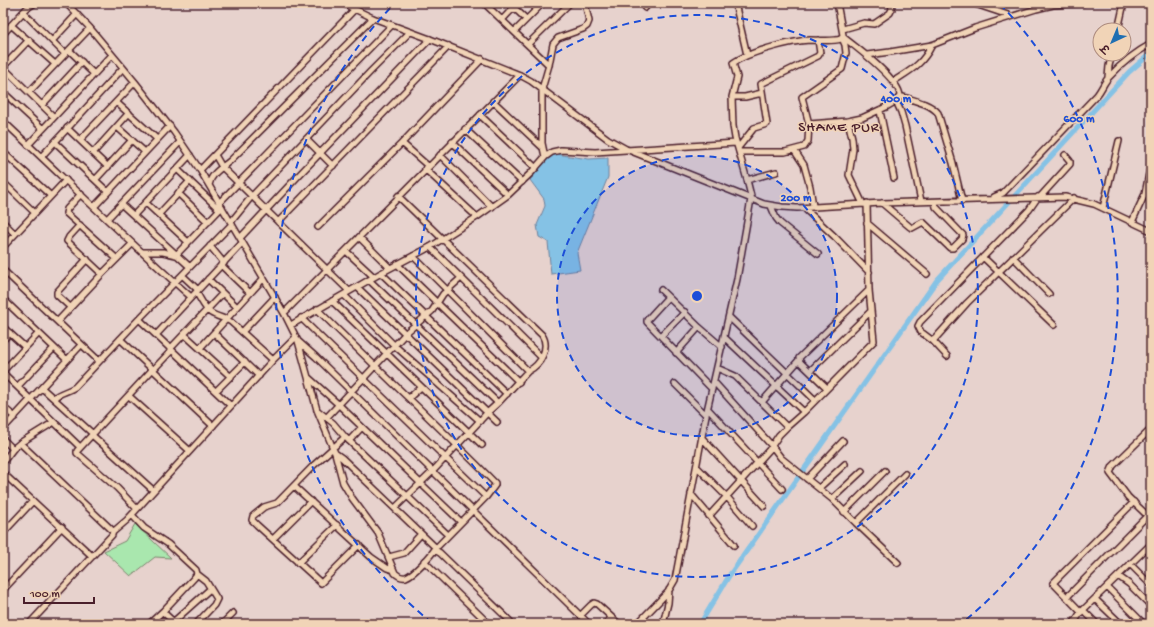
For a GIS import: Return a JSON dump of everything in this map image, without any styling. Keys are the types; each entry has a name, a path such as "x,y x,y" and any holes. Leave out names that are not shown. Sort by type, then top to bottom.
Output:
{"street":[{"path":"3,34 27,8 35,3"},
{"path":"66,3 90,28 170,126 209,185 291,325 297,339 317,410 334,451 345,487 378,533 395,573 400,577 407,577 486,497 494,488 495,483 317,309"},
{"path":"342,3 373,18 449,46 520,75 542,89 602,134 626,149 751,200 771,206 804,208 813,206 921,201 962,201 1000,198 1074,198 1103,208 1151,231"},
{"path":"484,3 549,65"},
{"path":"509,3 526,19"},
{"path":"502,20 518,3"},
{"path":"514,31 543,3"},
{"path":"528,44 570,3"},
{"path":"545,157 542,147 541,129 542,89 553,44 556,39 583,30 587,26 589,21 585,3"},
{"path":"644,8 649,3"},
{"path":"735,3 748,55"},
{"path":"291,325 381,272 444,239 508,195 536,168 545,157 552,152 561,150 589,152 626,149 738,147 771,152 794,150 804,147 807,144 809,124 802,96 842,69 846,53 843,29 837,3"},
{"path":"843,29 864,23 874,24 890,13 892,9 891,3"},
{"path":"972,3 1011,16"},
{"path":"867,55 932,45 1011,16 1043,7 1083,3"},
{"path":"1120,22 1124,3"},
{"path":"200,170 355,9"},
{"path":"23,12 65,54"},
{"path":"52,41 77,14"},
{"path":"209,185 213,174 231,160 373,18"},
{"path":"11,25 56,64"},
{"path":"176,254 208,222 238,184 392,25"},
{"path":"29,92 90,28"},
{"path":"54,398 60,393 71,390 75,387 98,361 210,246 231,223 252,196 410,32"},
{"path":"637,624 669,590 675,580 706,415 718,368 745,239 751,200 733,126 732,97 737,77 732,64 748,55 803,41 838,40 843,37"},
{"path":"809,124 848,121 880,111 896,101 900,96 899,90 894,82 867,55 843,37"},
{"path":"156,336 208,280 267,211 430,39"},
{"path":"29,40 3,67 54,117"},
{"path":"738,147 754,128 767,124 766,109 761,87 762,83 818,56 820,53 818,40"},
{"path":"1108,77 1139,51 1151,44"},
{"path":"894,82 920,63 926,57 932,45"},
{"path":"278,222 449,46"},
{"path":"69,50 94,74"},
{"path":"28,145 112,55"},
{"path":"318,227 402,143 482,59"},
{"path":"42,104 82,62"},
{"path":"990,199 1003,193 1097,95 1104,87 1108,77 1110,62"},
{"path":"41,157 123,68"},
{"path":"284,313 398,196 520,75"},
{"path":"80,140 135,82"},
{"path":"3,92 43,129"},
{"path":"732,97 745,97 762,93"},
{"path":"900,96 932,108 938,113 946,135 962,201"},
{"path":"493,101 542,147"},
{"path":"896,101 905,126 921,201"},
{"path":"116,102 157,140"},
{"path":"880,111 894,178"},
{"path":"93,153 129,113"},
{"path":"480,115 536,168"},
{"path":"709,516 758,462 787,427 804,412 874,341 865,204 850,175 853,149 848,121"},
{"path":"3,122 81,194 132,244 143,252 191,297"},
{"path":"94,207 170,126"},
{"path":"117,127 145,152"},
{"path":"67,128 108,167"},
{"path":"465,129 522,182"},
{"path":"306,139 333,166"},
{"path":"96,179 132,140"},
{"path":"1103,208 1119,141"},
{"path":"55,142 96,179 108,192"},
{"path":"107,219 180,142"},
{"path":"452,142 508,195"},
{"path":"402,143 477,217"},
{"path":"794,150 804,165 813,206"},
{"path":"3,152 51,196"},
{"path":"134,215 190,155"},
{"path":"214,155 222,168 349,291"},
{"path":"440,155 492,207"},
{"path":"947,356 933,341 921,332 918,326 920,322 1029,210 1070,164 1070,161 1065,155"},
{"path":"1132,222 1145,194 1151,163"},
{"path":"177,169 220,206"},
{"path":"747,180 776,172"},
{"path":"3,247 66,180"},
{"path":"159,214 190,181"},
{"path":"4,185 35,213"},
{"path":"178,193 208,222"},
{"path":"81,194 66,212 117,259"},
{"path":"395,508 421,483 468,432 519,382 528,371 537,365 546,346 546,342 542,335 398,196"},
{"path":"933,341 967,303 1074,198"},
{"path":"882,203 912,228 923,222 950,248 953,248 962,239 963,235 936,208 936,202"},
{"path":"146,203 188,242"},
{"path":"121,204 190,267"},
{"path":"771,206 780,223 818,254"},
{"path":"804,208 869,272"},
{"path":"3,222 15,234"},
{"path":"867,224 905,254 927,274"},
{"path":"80,226 67,241 102,274"},
{"path":"359,237 390,268"},
{"path":"58,321 132,244"},
{"path":"210,246 222,264 250,293"},
{"path":"430,247 541,357"},
{"path":"346,251 374,277"},
{"path":"143,252 163,252 176,254"},
{"path":"413,256 528,371"},
{"path":"983,257 1054,325"},
{"path":"1013,257 1050,294"},
{"path":"70,307 58,296 57,292 87,259"},
{"path":"397,264 519,382"},
{"path":"3,270 58,321 98,361"},
{"path":"381,272 507,394"},
{"path":"182,275 197,291 207,310 212,314 227,319 273,360"},
{"path":"327,417 374,366 426,316 441,297 461,278"},
{"path":"200,348 263,279"},
{"path":"208,280 237,307"},
{"path":"369,280 498,403"},
{"path":"357,287 497,422"},
{"path":"661,290 722,347"},
{"path":"762,402 789,374 799,360 800,356 870,290"},
{"path":"137,509 77,453 77,450 129,396 222,294"},
{"path":"344,295 396,346 480,421"},
{"path":"242,332 274,297"},
{"path":"668,297 646,320 712,389"},
{"path":"3,299 67,360"},
{"path":"332,301 482,445"},
{"path":"810,371 871,311"},
{"path":"661,336 684,312"},
{"path":"729,317 815,400"},
{"path":"301,318 486,497"},
{"path":"139,319 231,406"},
{"path":"3,327 25,347"},
{"path":"676,353 699,327"},
{"path":"3,340 10,333"},
{"path":"39,333 3,372 80,447"},
{"path":"214,333 259,376"},
{"path":"184,334 231,377"},
{"path":"724,337 804,412"},
{"path":"120,339 213,426"},
{"path":"29,624 113,532 137,509 273,360 297,339"},
{"path":"297,339 589,624"},
{"path":"3,429 81,345"},
{"path":"18,386 54,348"},
{"path":"799,360 827,388"},
{"path":"216,392 245,362"},
{"path":"718,368 735,376 787,427"},
{"path":"308,377 461,522"},
{"path":"714,382 781,458 832,499 898,564"},
{"path":"675,384 706,415"},
{"path":"409,398 421,387"},
{"path":"42,388 153,490"},
{"path":"129,396 190,451"},
{"path":"3,406 15,417"},
{"path":"708,409 782,488"},
{"path":"317,410 327,417 347,439 448,535"},
{"path":"3,462 20,443 54,422"},
{"path":"359,546 321,583 254,523 252,518 264,507 277,503 294,486 362,427"},
{"path":"1067,597 1149,515 1134,502 1112,477 1110,471 1113,466 1151,429"},
{"path":"702,438 764,506"},
{"path":"3,439 14,449"},
{"path":"807,479 843,440"},
{"path":"20,443 113,530 113,532"},
{"path":"334,451 395,508 513,624"},
{"path":"819,488 845,464"},
{"path":"697,467 752,526"},
{"path":"832,499 862,471"},
{"path":"844,512 885,471"},
{"path":"3,473 92,556"},
{"path":"856,524 905,474"},
{"path":"294,486 380,564 393,570"},
{"path":"691,494 734,545"},
{"path":"3,533 33,501"},
{"path":"273,539 311,501"},
{"path":"1097,624 1053,583 1134,502"},
{"path":"132,514 144,528 164,541 195,568 197,574 206,580 216,597 217,601 214,606 196,624"},
{"path":"298,563 337,524"},
{"path":"3,590 5,583 62,527"},
{"path":"388,557 404,553 421,534"},
{"path":"1073,624 1082,611 1151,544"},
{"path":"424,561 489,624"},
{"path":"1130,564 1151,584"},
{"path":"149,624 164,611 197,574"},
{"path":"1118,576 1129,584 1151,606"},
{"path":"1106,587 1144,624"},
{"path":"164,611 174,623 210,589"},
{"path":"663,624 668,603 669,590"},
{"path":"1095,599 1121,624"},
{"path":"581,615 594,603 620,624"},
{"path":"222,624 233,613"},
{"path":"605,624 611,618"}],"green space":[{"path":"135,524 171,558 155,557 131,576 104,551 125,541"}],"water":[{"path":"556,154 589,159 608,158 608,177 577,253 580,270 551,274 548,242 539,237 537,225 545,206 544,199 530,180 550,156"}],"waterway":[{"path":"700,624 729,576 937,280 1129,72 1151,53"}],"district":[{"name":"SHAME PUR","path":"839,126"}]}
